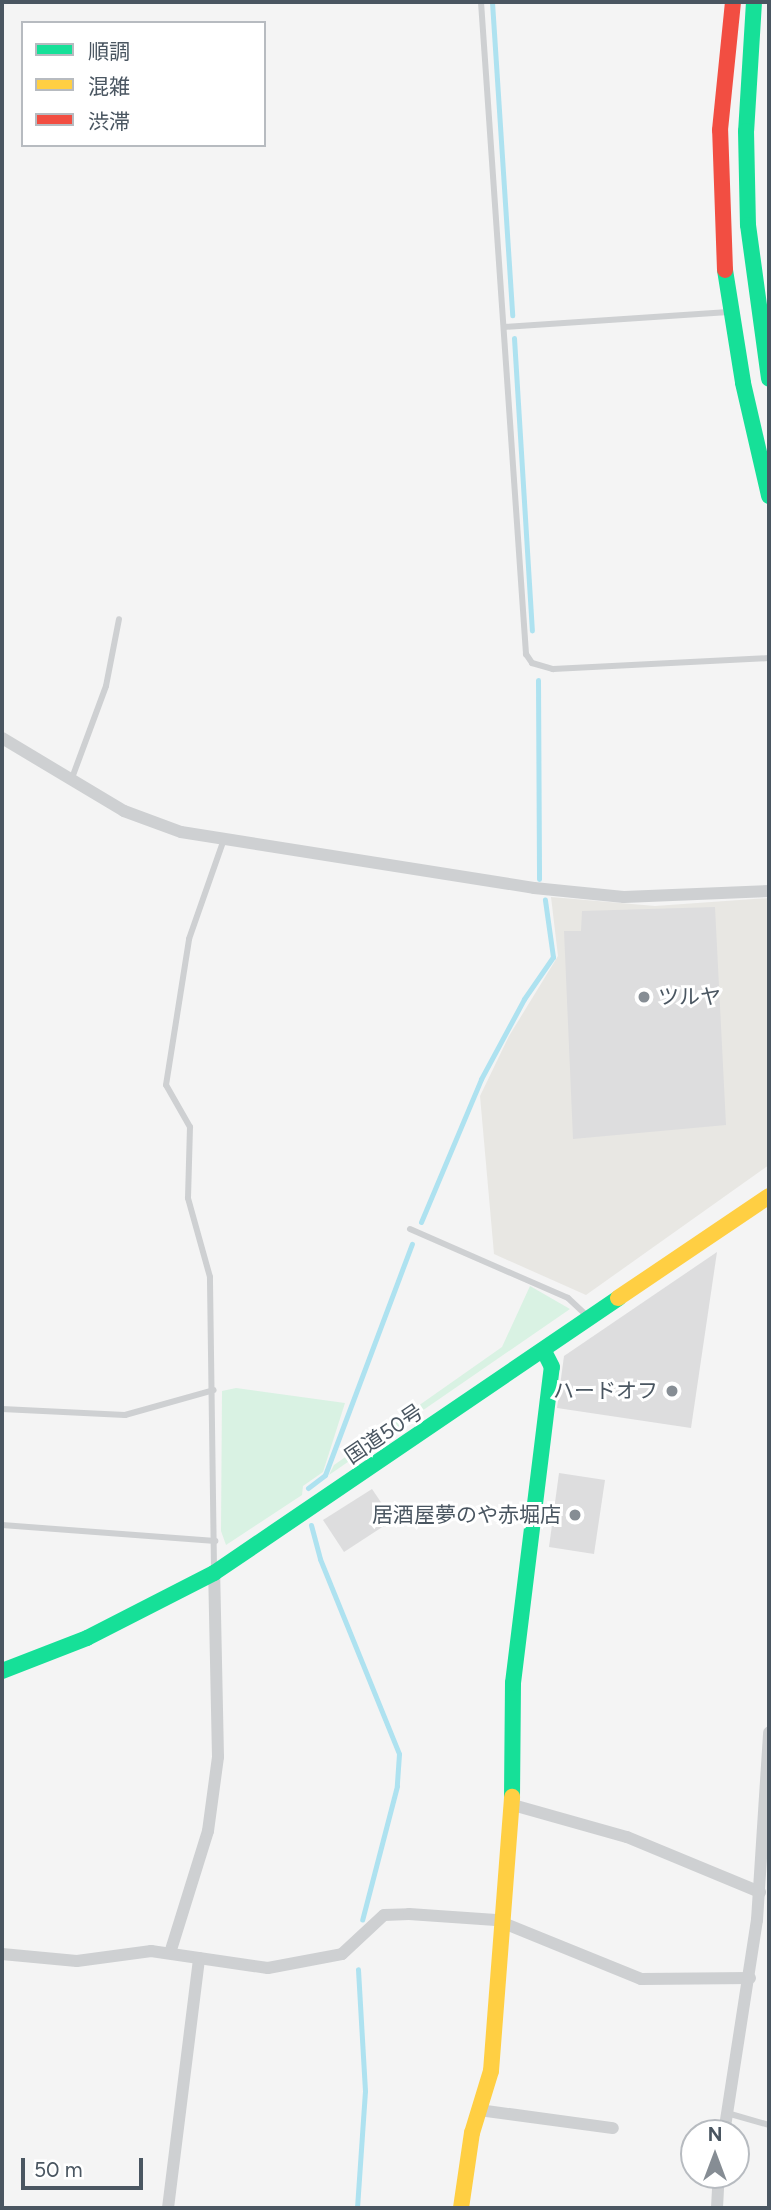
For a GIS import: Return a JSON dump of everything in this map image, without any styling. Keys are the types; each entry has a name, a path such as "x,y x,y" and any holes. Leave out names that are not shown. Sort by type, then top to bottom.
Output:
{"main road":[{"path":"733,2 719,185 731,312 769,496"},
{"path":"754,2 746,131 747,225 763,310 769,379"},
{"name":"国道50号","path":"2,1671 87,1638 214,1573 588,1322 769,1196"},
{"path":"461,2208 465,2164 491,2071 513,1805 509,1768 513,1683 552,1367 544,1351"}],"street":[{"path":"2,738 124,811 181,832 624,897 769,891"},
{"path":"170,1953 208,1831 218,1757 214,1573"},
{"path":"726,2119 763,1919 760,1892 769,1732"},
{"path":"513,1805 627,1837 760,1892"},
{"path":"2,1954 77,1961 135,1951 170,1953 253,1968 328,1959 349,1950 388,1913 474,1916 503,1923 640,1979 750,1978"},
{"path":"168,2208 199,1958"},
{"path":"479,2110 612,2128"},
{"path":"717,2208 718,2189"}],"lane":[{"path":"481,2 526,654 532,663 553,668 769,658"},
{"path":"504,327 731,312"},
{"path":"72,778 106,686 119,619"},
{"path":"214,1573 214,1390 210,1277 188,1198 190,1127 166,1085 189,939 224,839"},
{"path":"410,1229 568,1298 583,1307 588,1322"},
{"path":"2,1409 125,1415 214,1390"},
{"path":"2,1525 215,1541"},
{"path":"727,2113 769,2125"}],"shaded area":[{"path":"551,897 655,906 769,898 769,1165 586,1295 494,1254 480,1096 509,1036 558,956"}],"green space":[{"path":"530,1286 570,1309 329,1475 334,1465 502,1347"},
{"path":"236,1388 345,1403 323,1472 303,1486 302,1495 226,1545 221,1531 222,1391"}],"building":[{"path":"715,907 726,1125 573,1139 564,931 581,931 582,911"},
{"path":"717,1252 691,1428 557,1408 564,1356"},
{"path":"559,1473 605,1480 594,1554 549,1547"},
{"path":"372,1489 393,1520 344,1552 323,1520"}],"waterway":[{"path":"492,2 512,315"},
{"path":"514,338 532,630"},
{"path":"538,680 539,879"},
{"path":"421,1222 481,1079 524,999 553,957 545,900"},
{"path":"308,1488 325,1475 412,1244"},
{"path":"311,1525 320,1559 399,1754 397,1786 362,1920"},
{"path":"357,2208 365,2091 358,1969"}],"traffic: fast":[{"path":"754,2 746,131 748,225 769,379"},
{"path":"725,270 743,383 769,496"},
{"path":"2,1671 87,1638 214,1573 618,1298"},
{"path":"512,1797 513,1683 552,1367 544,1351"}],"traffic: slow":[{"path":"618,1298 769,1196"},
{"path":"461,2208 472,2133 491,2071 512,1797"}],"traffic: jam":[{"path":"725,270 720,130 733,2"}],"place":[{"name":"ツルヤ","path":"644,997"},
{"name":"ハードオフ","path":"672,1391"},
{"name":"居酒屋夢のや赤堀店","path":"575,1515"}]}
